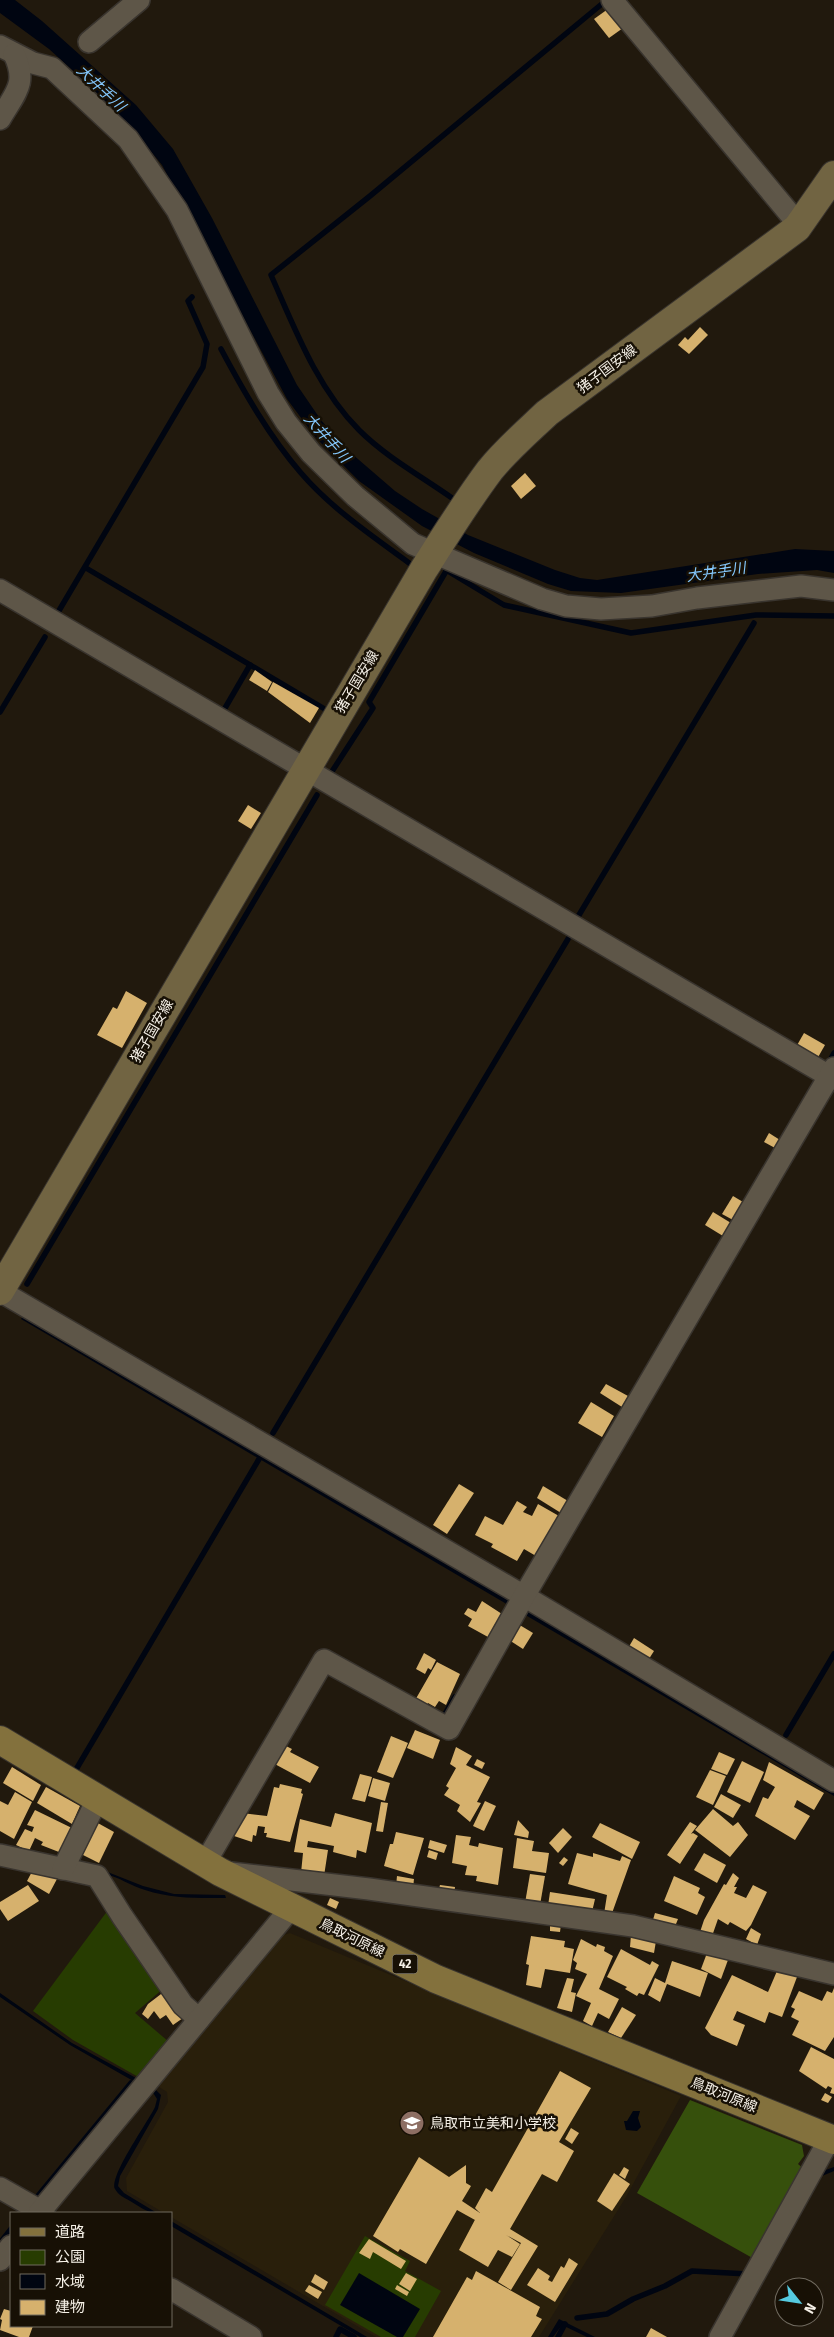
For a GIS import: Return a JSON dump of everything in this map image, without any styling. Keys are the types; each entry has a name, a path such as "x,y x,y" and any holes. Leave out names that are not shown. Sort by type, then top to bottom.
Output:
{"main road":[{"name":"猪子国安線","path":"0,1291 305,769 457,516 491,469 518,440 548,413 799,225 834,175"},
{"name":"鳥取河原線","path":"0,1740 213,1868 436,1979 832,2139"}],"street":[{"path":"89,42 139,0"},
{"path":"612,0 799,225"},
{"path":"0,119 17,90 22,75 7,50"},
{"path":"7,50 52,68 128,139 177,210 268,393 286,422 311,453 355,496 414,544 436,551 542,599 566,606 601,609 652,606 697,598 801,586 834,590"},
{"path":"0,590 832,1074 524,1596 449,1729 324,1660 213,1868 633,1926 834,1974"},
{"path":"0,1291 524,1596 834,1780"},
{"path":"63,1869 98,1798"},
{"path":"0,1855 97,1876 183,2005 199,2019"},
{"path":"42,2212 266,1936 291,1908"},
{"path":"720,2337 832,2139"},
{"path":"0,2188 39,2212"},
{"path":"0,2260 10,2247"},
{"path":"172,2290 251,2337"}],"shaded area":[{"name":"鳥取市立美和小学校","path":"290,1933 681,2096 626,2197 539,2337 376,2337 172,2218 172,2212 162,2212 127,2191 126,2178 168,2102 167,2092 156,2085 280,1936"}],"green space":[{"path":"111,1906 165,1987 135,2013 169,2042 140,2078 73,2040 33,2011"},
{"path":"690,2100 802,2145 804,2156 798,2164 805,2170 756,2260 637,2193"},
{"path":"365,2236 410,2261 405,2271 441,2291 415,2337 381,2337 325,2305"}],"water":[{"name":"大井手川","path":"0,0 15,0 42,21 136,105 173,149 212,218 297,385 321,420 344,447 395,491 468,535 580,578 597,580 795,549 834,551 834,573 817,570 758,574 621,593 571,591 548,584 474,553 422,526 359,481 316,438 287,399 162,165 131,127 90,86 49,49 0,13"},
{"path":"24,1314 834,1789 834,1796 21,1319"},
{"path":"105,1871 143,1886 174,1894 225,1895 226,1898 185,1897 155,1893 105,1874"},
{"path":"0,1993 72,2043 136,2078 135,2082 70,2045 0,1997"},
{"path":"154,2088 161,2095 158,2109 120,2176 118,2186 124,2193 155,2212 146,2211 122,2196 115,2189 115,2182 123,2161 155,2107 157,2099 152,2091"},
{"path":"633,2111 640,2111 638,2118 641,2127 637,2131 626,2130 624,2121 627,2121"},
{"path":"834,2167 834,2171 822,2176 733,2337 729,2337 820,2172"},
{"path":"172,2222 367,2337 360,2337 172,2227"},
{"path":"359,2273 420,2309 403,2337 397,2337 340,2305"},
{"path":"559,2319 595,2337 587,2337 562,2325 553,2337 548,2337"}],"building":[{"path":"608,9 623,28 609,38 594,19"},
{"path":"700,327 708,335 689,354 678,345 685,337 688,340"},
{"path":"525,473 536,486 521,499 511,486"},
{"path":"255,670 272,682 267,691 249,680"},
{"path":"273,682 319,708 310,723 268,692"},
{"path":"248,805 261,813 251,829 238,821"},
{"path":"126,991 147,1003 122,1048 97,1035 113,1007 117,1009"},
{"path":"804,1033 825,1045 817,1059 796,1047"},
{"path":"769,1133 780,1140 775,1148 764,1142"},
{"path":"733,1196 743,1202 733,1220 722,1214"},
{"path":"713,1212 731,1223 723,1236 705,1225"},
{"path":"606,1384 628,1396 622,1407 600,1393"},
{"path":"591,1402 614,1416 602,1437 578,1423"},
{"path":"459,1484 474,1493 447,1534 433,1525"},
{"path":"543,1486 568,1501 561,1513 537,1498"},
{"path":"517,1501 527,1507 523,1512 532,1516 538,1504 559,1516 536,1556 524,1549 517,1561 491,1547 493,1544 475,1535 485,1516 503,1525"},
{"path":"482,1601 502,1614 488,1637 468,1626 472,1619 464,1614 468,1608 476,1612"},
{"path":"518,1624 533,1633 523,1649 509,1640"},
{"path":"634,1638 654,1651 647,1662 627,1650"},
{"path":"424,1653 436,1660 431,1670 428,1668 425,1674 416,1669"},
{"path":"437,1662 460,1674 446,1705 439,1701 435,1707 428,1703 425,1709 414,1702"},
{"path":"415,1730 440,1740 433,1759 407,1748"},
{"path":"391,1736 408,1743 393,1778 377,1772"},
{"path":"282,1744 292,1749 290,1752 319,1767 310,1783 271,1762"},
{"path":"456,1747 472,1756 466,1765 490,1777 477,1802 481,1803 470,1822 457,1811 460,1805 444,1795 449,1788 446,1786 456,1768 450,1764"},
{"path":"719,1752 735,1759 727,1775 711,1769"},
{"path":"477,1759 485,1763 482,1769 474,1765"},
{"path":"742,1761 764,1772 750,1803 727,1792"},
{"path":"769,1762 824,1793 814,1810 797,1800 794,1807 810,1816 795,1840 755,1816 763,1797 768,1799 775,1787 763,1780"},
{"path":"12,1767 41,1785 33,1801 3,1783"},
{"path":"710,1770 726,1776 713,1805 696,1797"},
{"path":"360,1774 372,1777 365,1802 352,1799"},
{"path":"373,1778 390,1783 385,1801 368,1796"},
{"path":"280,1784 302,1789 301,1793 303,1794 290,1842 266,1837 267,1833 264,1833 265,1827 258,1826 256,1836 253,1835 252,1842 234,1836 242,1813 267,1816 274,1787 279,1788"},
{"path":"46,1787 80,1806 72,1824 37,1803"},
{"path":"15,1792 32,1802 14,1839 0,1831 0,1801 8,1805"},
{"path":"721,1794 741,1805 733,1818 714,1807"},
{"path":"485,1801 496,1806 484,1831 473,1826"},
{"path":"381,1802 388,1803 383,1832 376,1831"},
{"path":"713,1809 733,1826 738,1822 748,1835 730,1857 695,1830"},
{"path":"35,1810 76,1830 64,1854 41,1845 43,1842 35,1838 29,1851 16,1845 25,1829 32,1832 34,1827 27,1825"},
{"path":"335,1813 372,1823 366,1853 357,1850 356,1858 333,1852 334,1846 308,1841 307,1847 328,1850 324,1876 301,1873 303,1853 294,1852 300,1819 331,1827"},
{"path":"518,1820 529,1832 528,1838 514,1835"},
{"path":"96,1822 114,1832 99,1863 81,1854"},
{"path":"690,1822 697,1826 691,1834 693,1833 698,1836 680,1864 667,1855"},
{"path":"600,1823 640,1842 632,1859 592,1837"},
{"path":"563,1828 572,1837 558,1853 549,1843"},
{"path":"396,1832 424,1838 413,1875 384,1866 390,1844 393,1844"},
{"path":"456,1835 471,1837 469,1845 478,1847 479,1843 503,1848 498,1885 476,1881 477,1876 465,1875 467,1866 452,1863"},
{"path":"517,1838 534,1841 532,1851 549,1853 546,1873 513,1868"},
{"path":"430,1840 447,1845 444,1853 428,1848"},
{"path":"429,1850 438,1853 436,1860 427,1857"},
{"path":"577,1853 593,1857 593,1853 620,1861 622,1856 631,1860 611,1916 604,1914 607,1895 568,1884"},
{"path":"704,1853 726,1865 717,1883 694,1870"},
{"path":"564,1857 568,1860 563,1866 559,1863"},
{"path":"35,1866 57,1879 49,1894 27,1881"},
{"path":"733,1873 739,1878 734,1887 737,1887 734,1893 746,1898 753,1885 767,1892 751,1925 746,1931 730,1922 728,1925 718,1919 711,1939 699,1935 704,1920 724,1884 726,1885"},
{"path":"530,1874 545,1876 540,1905 525,1903"},
{"path":"397,1876 414,1879 413,1888 396,1886"},
{"path":"674,1876 700,1888 698,1893 705,1897 697,1915 664,1901"},
{"path":"28,1885 39,1901 8,1921 0,1909 0,1902"},
{"path":"440,1885 455,1887 454,1894 438,1892"},
{"path":"550,1892 595,1899 592,1912 548,1906"},
{"path":"330,1898 339,1902 336,1909 327,1905"},
{"path":"655,1913 678,1919 674,1929 652,1923"},
{"path":"550,1922 561,1924 560,1932 550,1931"},
{"path":"751,1928 761,1934 757,1945 746,1939"},
{"path":"631,1935 656,1941 654,1953 630,1947"},
{"path":"531,1936 565,1941 564,1947 574,1949 570,1973 545,1969 541,1988 526,1985 529,1965 526,1964"},
{"path":"581,1939 596,1947 597,1944 605,1947 604,1951 613,1956 599,1989 619,1999 609,2019 598,2013 592,2026 583,2021 591,2003 576,1996 587,1974 575,1969 577,1963 573,1960"},
{"path":"621,1949 650,1965 652,1961 659,1965 644,1995 639,1993 637,1996 625,1989 627,1987 607,1977"},
{"path":"707,1953 728,1960 721,1979 701,1969"},
{"path":"672,1961 708,1973 700,1997 667,1984 660,2002 648,1995 655,1978 665,1983"},
{"path":"777,1971 797,1977 782,2017 769,2012 765,2023 737,2011 733,2020 745,2025 737,2046 711,2035 705,2028 732,1975 768,1992"},
{"path":"567,1978 574,1979 571,1992 576,1993 572,2012 557,2008"},
{"path":"834,1988 834,2037 825,2051 792,2035 799,2021 791,2017 795,2009 791,2007 799,1991 822,2001 827,1991 832,1993"},
{"path":"165,1991 183,2018 173,2025 166,2015 160,2019 154,2011 148,2019 142,2014 148,2004"},
{"path":"622,2007 636,2015 621,2038 608,2032"},
{"path":"811,2047 834,2059 834,2094 830,2093 832,2088 828,2086 826,2089 799,2071"},
{"path":"560,2071 591,2088 559,2142 574,2151 557,2182 542,2174 510,2229 538,2246 511,2290 498,2282 521,2243 506,2235 520,2244 512,2257 498,2250 488,2267 459,2250 475,2220 457,2210 426,2264 400,2249 398,2252 373,2236 419,2157 449,2177 466,2165 466,2183 471,2186 462,2201 480,2213 475,2208 486,2188 492,2192"},
{"path":"825,2093 832,2097 828,2103 821,2100"},
{"path":"571,2128 579,2133 572,2144 565,2139"},
{"path":"624,2167 629,2170 625,2179 619,2175"},
{"path":"614,2173 630,2184 612,2211 597,2201"},
{"path":"369,2239 406,2261 401,2269 373,2252 370,2259 359,2253"},
{"path":"569,2258 578,2264 555,2302 527,2285 538,2268 550,2276 548,2280 552,2282 561,2266 564,2268"},
{"path":"476,2271 540,2307 536,2316 542,2319 531,2337 433,2337 467,2277 472,2280"},
{"path":"406,2273 417,2279 410,2291 399,2284"},
{"path":"315,2274 328,2282 324,2290 311,2282"},
{"path":"309,2285 322,2292 318,2299 305,2291"},
{"path":"397,2285 409,2292 407,2296 395,2289"},
{"path":"4,2309 10,2311 10,2327 33,2327 29,2337 19,2337 0,2330 2,2320 0,2319"},
{"path":"651,2328 667,2337 646,2337"}],"waterway":[{"path":"452,498 369,440 344,413 331,396 308,357 271,275 370,196 603,3"},
{"path":"57,614 203,367 207,344 188,301 192,297"},
{"path":"221,349 258,413 278,444 301,473 339,510 409,563"},
{"path":"86,568 323,708"},
{"path":"446,570 504,605 631,633 756,615 834,616"},
{"path":"331,773 373,708 369,702 445,573"},
{"path":"579,915 754,623"},
{"path":"0,712 45,637"},
{"path":"221,715 250,665"},
{"path":"27,1284 317,795"},
{"path":"273,1433 568,939"},
{"path":"828,1064 834,1053"},
{"path":"76,1775 74,1773 259,1459"},
{"path":"786,1735 834,1654"},
{"path":"442,1719 455,1697"},
{"path":"37,2197 131,2083"},
{"path":"0,2243 10,2230"},
{"path":"577,2318 607,2314 633,2299 665,2286 692,2271 748,2274"},
{"path":"558,2337 565,2324"},
{"path":"336,2337 340,2329 354,2337"}],"place":[{"name":"鳥取市立美和小学校","path":"412,2123"}]}
